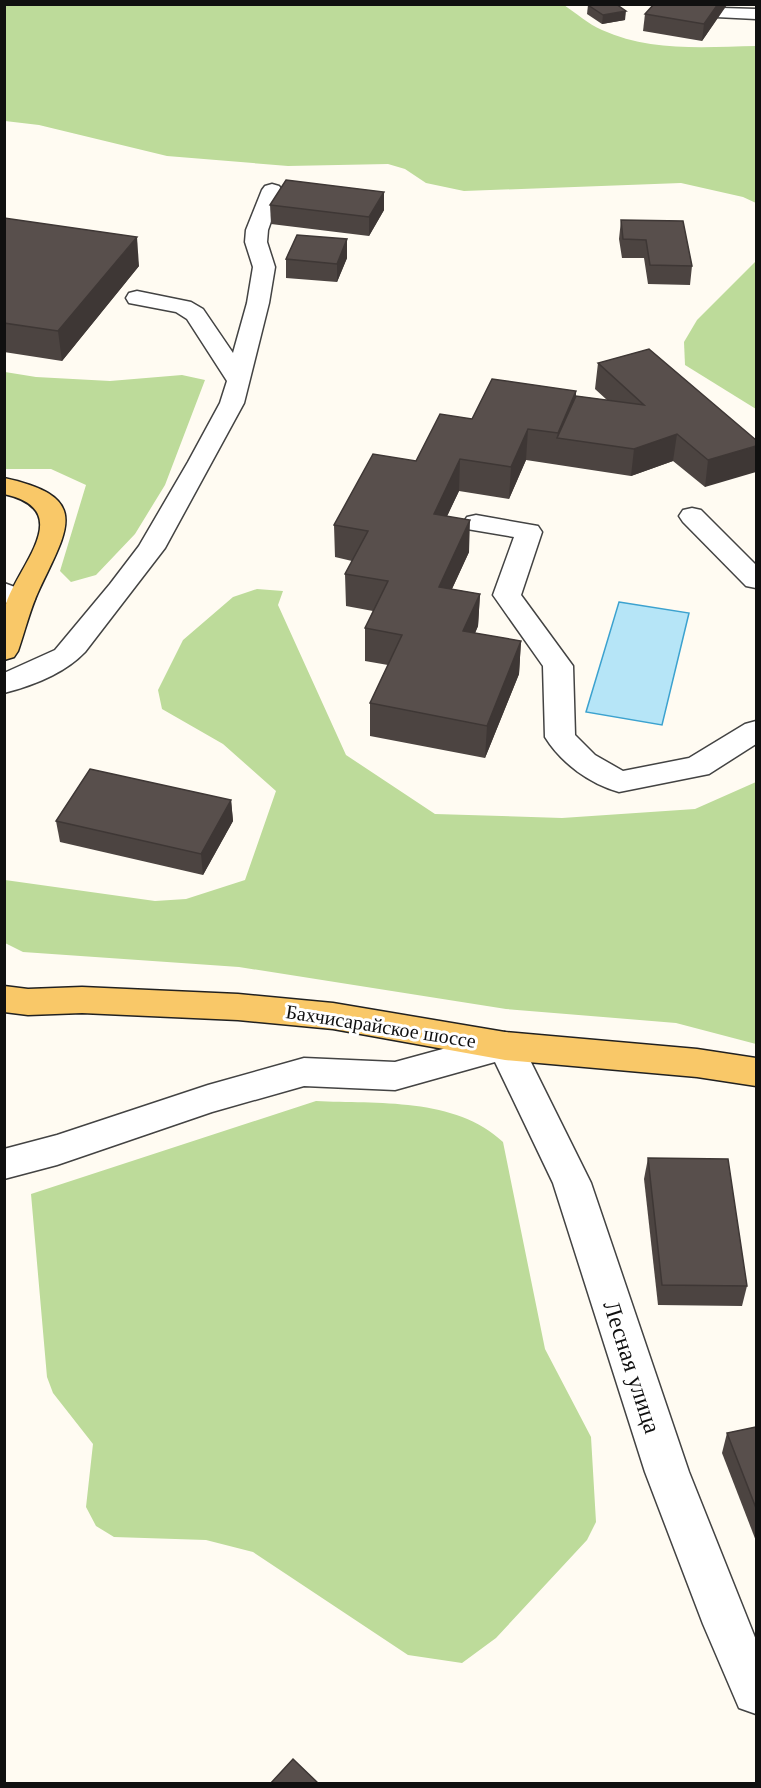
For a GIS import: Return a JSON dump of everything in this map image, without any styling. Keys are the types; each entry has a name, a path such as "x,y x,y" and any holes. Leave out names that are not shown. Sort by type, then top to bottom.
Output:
{"main road":[{"path":"4,486 38,497 49,506 55,519 52,534 13,595 4,651"},
{"name":"Бахчисарайское шоссе","path":"4,999 28,1002 93,1000 238,1007 333,1016 505,1046 696,1063 756,1072"}],"street":[{"path":"722,13 756,14"},
{"path":"4,684 65,656 120,590 151,548 201,462 232,403 239,381 258,303 264,267 256,242 257,230 272,190"},
{"path":"137,298 183,307 195,314 239,381"},
{"path":"692,516 756,580"},
{"path":"476,523 530,532 507,595 558,666 560,737 584,762 619,782 698,767 756,730"},
{"path":"4,1164 57,1150 208,1099 304,1072 395,1076 505,1046"},
{"name":"Лесная улица","path":"505,1046 572,1183 667,1472 726,1624 756,1691"}],"green space":[{"path":"5,4 564,5 597,28 639,42 678,47 756,46 756,203 743,197 681,183 464,191 426,183 405,169 388,164 288,166 167,156 39,125 5,121"},
{"path":"756,261 756,409 685,365 684,342 697,320"},
{"path":"5,372 36,377 110,381 182,375 205,380 165,485 135,534 96,575 71,582 60,571 86,485 51,469 5,469"},
{"path":"257,589 283,591 278,605 346,755 435,814 562,818 695,809 756,782 756,1044 676,1023 506,1009 239,967 23,952 5,943 5,880 155,901 186,899 245,880 276,791 223,744 162,709 158,690 183,640 233,597"},
{"path":"316,1101 389,1103 439,1110 484,1127 503,1142 545,1349 591,1437 596,1522 587,1540 496,1638 462,1663 408,1655 253,1552 206,1540 114,1537 96,1526 86,1507 93,1444 53,1393 47,1377 31,1194"}],"water":[{"path":"619,602 689,613 662,725 586,712"}],"building":[{"path":"616,4 626,11 603,15 588,5"},
{"path":"654,4 718,4 704,24 645,14"},
{"path":"286,180 384,192 369,217 270,205"},
{"path":"4,218 137,237 58,331 4,323"},
{"path":"621,220 683,221 692,266 650,265 646,240 623,239"},
{"path":"297,235 347,239 337,264 286,259"},
{"path":"649,349 756,440 756,446 708,460 677,434 634,449 557,438 576,396 644,405 598,363"},
{"path":"492,379 576,391 558,433 528,429 511,467 460,459 434,514 470,520 439,587 480,594 463,631 521,641 487,726 370,703 402,635 365,628 388,581 345,574 368,531 334,525 373,454 416,461 440,414 472,419"},
{"path":"90,769 231,800 201,854 56,821"},
{"path":"648,1158 728,1159 747,1286 662,1285"},
{"path":"756,1427 756,1508 727,1433"},
{"path":"293,1759 319,1784 270,1784"}]}
